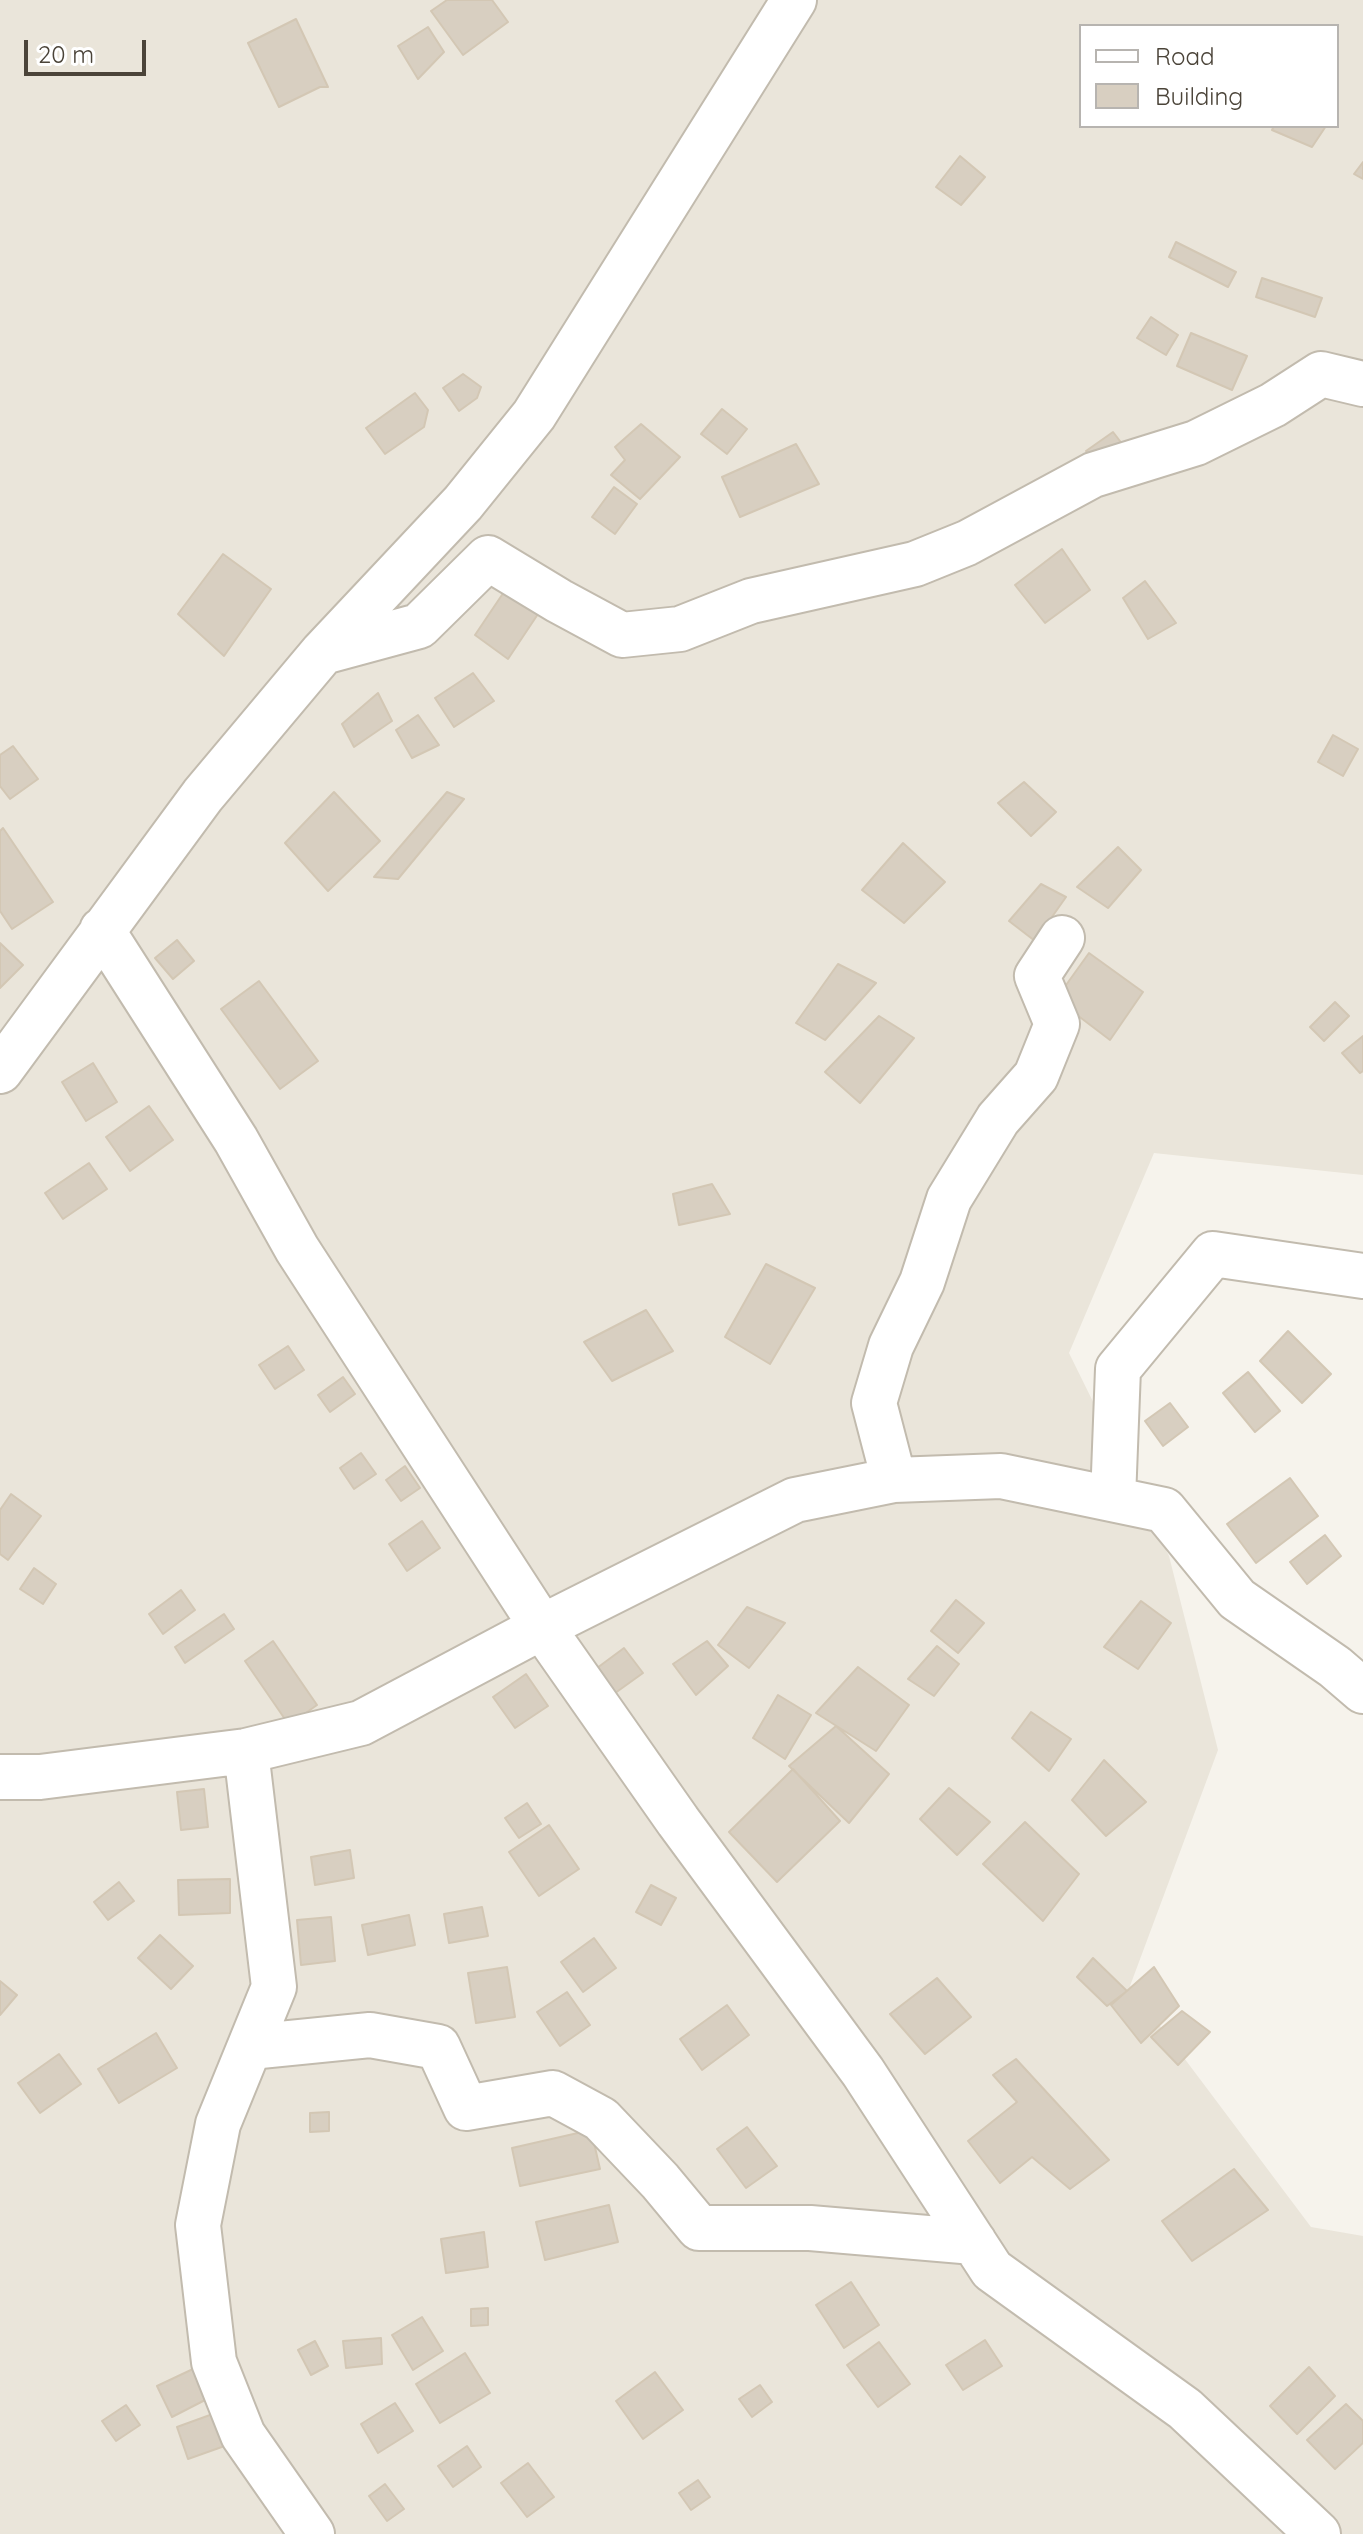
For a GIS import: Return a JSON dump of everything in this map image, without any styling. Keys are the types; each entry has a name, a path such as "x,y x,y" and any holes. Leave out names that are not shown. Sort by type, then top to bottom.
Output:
{"street":[{"path":"0,1071 203,795 323,652 463,503 534,415 794,0"},
{"path":"323,652 419,626 488,558 622,635 680,629 751,601 928,559 967,543 1093,475 1196,443 1273,405 1321,374 1363,384"},
{"path":"102,930 236,1140 297,1249 542,1627 678,1821 863,2072 992,2270 1185,2409 1318,2534"},
{"path":"894,1480 874,1403 891,1346 922,1282 949,1199 998,1119 1036,1076 1057,1024 1037,976 1062,938"},
{"path":"1113,1499 1118,1369 1213,1254 1363,1276"},
{"path":"0,1777 40,1777 246,1751 361,1723 542,1627 795,1500 894,1480 1001,1476 1164,1510 1237,1599 1335,1667 1363,1691"},
{"path":"246,1751 274,1987 218,2124 198,2225 214,2362 243,2435 312,2534"},
{"path":"250,2047 370,2035 438,2047 466,2108 553,2093 601,2119 660,2181 699,2228 810,2228 974,2242"}],"shaded area":[{"path":"0,0 1363,0 1363,1175 1154,1153 1069,1353 1169,1556 1218,1750 1130,1986 1311,2227 1363,2236 1363,2534 0,2534"}],"building":[{"path":"447,0 492,0 508,22 463,55 431,11"},
{"path":"296,19 328,87 320,87 279,107 248,43"},
{"path":"428,27 444,52 418,79 398,46"},
{"path":"1273,128 1325,128 1312,147"},
{"path":"960,156 985,177 961,205 936,187"},
{"path":"1363,162 1363,179 1354,174"},
{"path":"1176,242 1236,272 1228,287 1169,257"},
{"path":"1262,278 1322,298 1315,317 1256,297"},
{"path":"1151,317 1178,335 1166,355 1137,338"},
{"path":"1191,333 1247,356 1232,390 1177,366"},
{"path":"463,374 481,387 477,398 459,411 443,388"},
{"path":"415,393 428,410 424,427 385,454 366,428"},
{"path":"722,409 747,429 727,454 701,434"},
{"path":"641,424 680,457 640,499 611,475 625,460 615,447"},
{"path":"1113,432 1123,445 1095,465 1086,451"},
{"path":"796,444 819,484 740,517 722,477"},
{"path":"614,487 637,504 615,534 592,517"},
{"path":"1062,549 1090,590 1045,623 1015,585"},
{"path":"223,554 271,589 224,656 178,614"},
{"path":"1145,581 1176,623 1148,639 1123,598"},
{"path":"508,586 542,608 508,659 475,635"},
{"path":"473,673 494,701 454,727 435,698"},
{"path":"378,693 392,721 354,747 342,724"},
{"path":"418,715 439,745 412,758 396,730"},
{"path":"1333,735 1358,749 1343,776 1318,762"},
{"path":"13,746 38,779 10,799 0,786 0,755"},
{"path":"1024,782 1056,812 1031,836 998,803"},
{"path":"334,792 380,841 328,891 285,843"},
{"path":"447,792 464,799 398,879 374,877"},
{"path":"3,828 53,902 12,929 0,911 0,831"},
{"path":"903,843 945,882 904,923 862,890"},
{"path":"1118,847 1141,870 1108,908 1077,887"},
{"path":"1041,884 1066,897 1035,941 1009,921"},
{"path":"177,940 194,961 173,979 155,958"},
{"path":"0,943 23,965 0,988"},
{"path":"1089,953 1143,992 1110,1040 1056,999"},
{"path":"838,964 876,983 825,1040 796,1023"},
{"path":"259,981 318,1061 280,1089 221,1009"},
{"path":"1335,1002 1349,1016 1324,1041 1310,1027"},
{"path":"879,1016 914,1038 860,1103 825,1072"},
{"path":"1363,1036 1363,1071 1360,1073 1342,1053"},
{"path":"93,1063 117,1102 86,1121 62,1082"},
{"path":"149,1106 173,1140 130,1171 106,1137"},
{"path":"89,1163 107,1189 63,1219 45,1193"},
{"path":"712,1184 730,1214 679,1225 673,1194"},
{"path":"766,1264 815,1288 770,1364 725,1337"},
{"path":"646,1310 673,1351 612,1381 584,1342"},
{"path":"1288,1331 1331,1374 1302,1403 1260,1361"},
{"path":"288,1346 304,1370 275,1389 259,1365"},
{"path":"1248,1372 1280,1411 1255,1432 1223,1393"},
{"path":"343,1377 355,1394 330,1412 318,1395"},
{"path":"1170,1403 1188,1427 1163,1446 1145,1421"},
{"path":"361,1453 376,1474 354,1489 340,1468"},
{"path":"405,1466 420,1488 401,1501 386,1480"},
{"path":"1290,1478 1318,1516 1256,1563 1227,1524"},
{"path":"11,1494 41,1516 8,1560 0,1554 0,1510"},
{"path":"422,1521 440,1548 407,1571 389,1544"},
{"path":"1325,1535 1341,1556 1307,1584 1290,1562"},
{"path":"34,1568 56,1584 43,1604 20,1589"},
{"path":"181,1590 195,1610 163,1634 149,1614"},
{"path":"956,1600 984,1623 958,1653 931,1631"},
{"path":"1141,1601 1171,1623 1138,1669 1104,1647"},
{"path":"747,1607 785,1623 749,1668 718,1645"},
{"path":"224,1614 234,1629 185,1663 175,1647"},
{"path":"273,1641 317,1705 289,1725 245,1661"},
{"path":"707,1641 728,1666 696,1695 673,1664"},
{"path":"937,1646 959,1664 934,1696 908,1679"},
{"path":"624,1648 643,1673 611,1696 593,1671"},
{"path":"858,1667 909,1705 876,1751 816,1713"},
{"path":"526,1674 548,1706 515,1728 493,1697"},
{"path":"778,1695 811,1715 785,1759 753,1738"},
{"path":"1031,1712 1071,1739 1049,1771 1012,1738"},
{"path":"836,1726 889,1774 849,1823 789,1766"},
{"path":"1104,1760 1146,1802 1106,1836 1072,1800"},
{"path":"793,1769 840,1821 777,1882 729,1832"},
{"path":"949,1788 990,1822 957,1855 920,1819"},
{"path":"204,1789 208,1827 181,1830 177,1792"},
{"path":"527,1803 541,1824 519,1838 505,1818"},
{"path":"1025,1822 1079,1874 1043,1921 983,1864"},
{"path":"549,1825 579,1869 539,1896 509,1852"},
{"path":"350,1850 354,1878 315,1885 311,1857"},
{"path":"230,1879 230,1913 179,1915 178,1880"},
{"path":"119,1882 134,1901 108,1920 94,1902"},
{"path":"651,1885 676,1898 661,1925 636,1912"},
{"path":"482,1907 488,1936 449,1943 444,1914"},
{"path":"409,1915 415,1945 368,1955 362,1925"},
{"path":"331,1917 335,1961 301,1965 297,1920"},
{"path":"160,1935 193,1966 171,1989 138,1958"},
{"path":"594,1938 616,1968 583,1992 561,1962"},
{"path":"1093,1958 1127,1991 1107,2006 1077,1977"},
{"path":"507,1967 515,2017 476,2023 468,1973"},
{"path":"1154,1967 1179,2006 1141,2043 1111,2005"},
{"path":"937,1978 971,2017 925,2054 890,2014"},
{"path":"0,1981 17,1995 0,2015"},
{"path":"567,1992 590,2025 560,2046 537,2012"},
{"path":"727,2005 749,2035 702,2070 680,2039"},
{"path":"1182,2011 1210,2032 1178,2065 1151,2037"},
{"path":"156,2033 177,2068 119,2103 98,2069"},
{"path":"59,2054 81,2084 40,2113 18,2083"},
{"path":"1016,2059 1109,2160 1070,2189 1032,2157 1000,2183 968,2141 1017,2102 993,2075"},
{"path":"329,2112 329,2131 310,2132 310,2113"},
{"path":"747,2127 777,2166 746,2188 717,2149"},
{"path":"591,2130 600,2169 520,2186 512,2148"},
{"path":"1234,2169 1268,2210 1192,2261 1162,2221"},
{"path":"609,2205 618,2242 545,2260 536,2222"},
{"path":"484,2232 488,2267 446,2273 441,2239"},
{"path":"851,2282 879,2325 844,2348 816,2305"},
{"path":"488,2308 488,2325 471,2326 471,2309"},
{"path":"422,2317 443,2351 413,2370 392,2335"},
{"path":"381,2338 382,2364 346,2368 343,2341"},
{"path":"985,2340 1002,2366 963,2390 946,2365"},
{"path":"315,2341 328,2366 311,2375 298,2350"},
{"path":"879,2342 910,2384 878,2407 847,2365"},
{"path":"465,2353 490,2393 440,2423 416,2384"},
{"path":"1309,2367 1335,2396 1297,2434 1270,2406"},
{"path":"193,2369 207,2399 172,2417 157,2386"},
{"path":"655,2372 683,2410 643,2439 616,2401"},
{"path":"760,2385 772,2402 752,2417 739,2399"},
{"path":"395,2403 413,2431 378,2453 361,2424"},
{"path":"1346,2404 1363,2421 1363,2443 1335,2469 1307,2440"},
{"path":"126,2405 140,2425 116,2441 102,2421"},
{"path":"221,2411 233,2443 188,2459 177,2427"},
{"path":"467,2446 481,2467 453,2487 438,2466"},
{"path":"528,2463 554,2497 527,2517 501,2483"},
{"path":"698,2480 710,2497 691,2510 679,2493"},
{"path":"385,2484 404,2509 387,2521 369,2496"}]}
